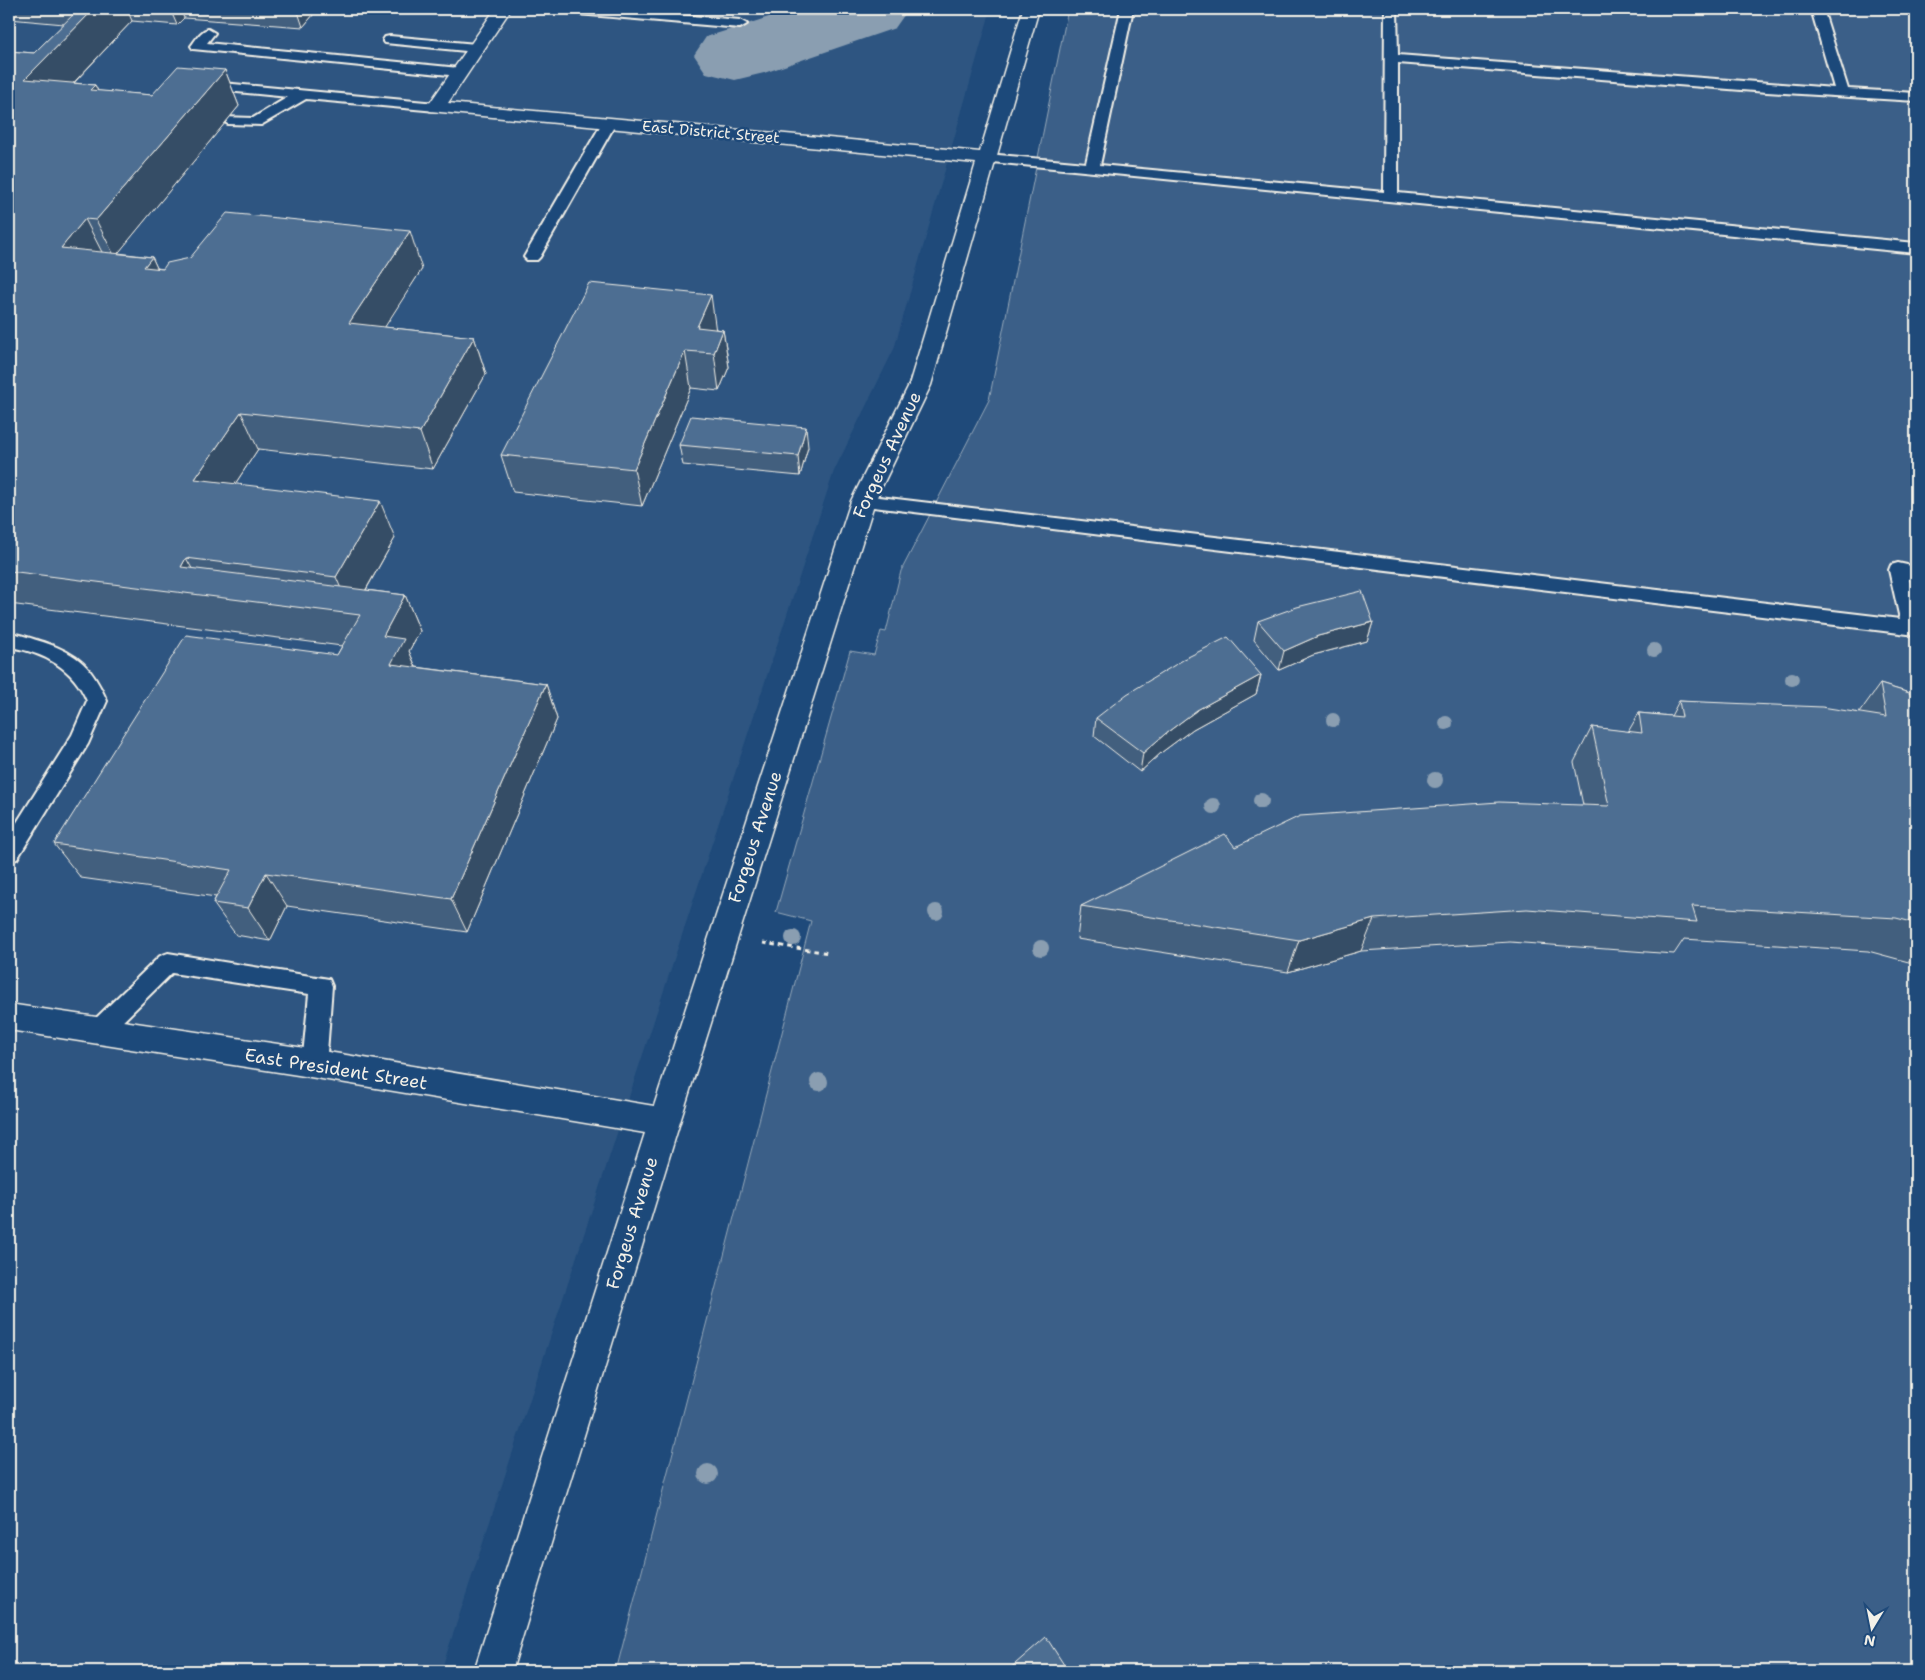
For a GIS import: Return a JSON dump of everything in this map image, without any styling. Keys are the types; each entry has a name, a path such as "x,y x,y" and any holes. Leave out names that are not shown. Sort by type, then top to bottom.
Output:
{"street":[{"path":"436,107 503,9"},
{"name":"Forgeus Avenue","path":"493,1671 664,1122 862,501 920,385 1031,9"},
{"name":"East District Street","path":"436,107 987,158"},
{"name":"East President Street","path":"9,1017 664,1122"}],"lane":[{"path":"566,9 740,24"},
{"path":"1092,168 1127,9"},
{"path":"1391,9 1391,197"},
{"path":"1817,9 1842,92"},
{"path":"208,33 198,46 459,72"},
{"path":"390,40 476,48"},
{"path":"1391,58 1916,97"},
{"path":"188,83 436,107"},
{"path":"228,120 256,122 304,94"},
{"path":"532,257 609,123"},
{"path":"987,158 1916,248"},
{"path":"862,501 1913,628 1898,570 1916,573"},
{"path":"9,640 66,658 90,680 98,701 81,738 9,853"},
{"path":"98,1031 168,963 321,986 314,1066"}],"path":[{"path":"723,937 829,953"}],"shaded area":[{"path":"9,9 991,9 894,349 834,471 441,1671 9,1671"},
{"path":"1068,9 1916,9 1916,1671 616,1671 811,921 776,912 850,651 874,655 881,631 886,632 901,571 989,400"}],"building":[{"path":"79,9 94,9 25,79 95,85 90,90 152,95 178,66 225,70 96,220 85,219 61,248 152,257 144,267 163,269 167,263 190,258 227,213 410,231 349,323 474,337 420,432 241,412 195,479 380,501 336,577 186,558 181,567 405,595 383,636 404,639 391,664 546,684 451,899 266,873 248,908 213,903 231,870 54,844 186,635 337,655 360,615 9,571 9,51 34,53"},
{"path":"589,283 711,295 697,327 723,330 714,353 685,351 634,469 501,455"},
{"path":"691,416 806,427 798,456 679,445"},
{"path":"1362,591 1373,622 1318,636 1284,651 1258,621 1297,607"},
{"path":"1228,637 1261,675 1197,710 1143,753 1096,718 1127,694 1188,657"},
{"path":"1880,684 1916,695 1916,923 1896,918 1692,906 1697,922 1527,909 1374,919 1299,940 1081,906 1225,834 1235,847 1300,816 1499,802 1609,806 1592,727 1642,733 1639,713 1682,717 1679,701 1822,707 1886,717"},
{"path":"1046,1637 1068,1671 1007,1671"}],"taxiway":[{"path":"735,55 867,11"}]}
